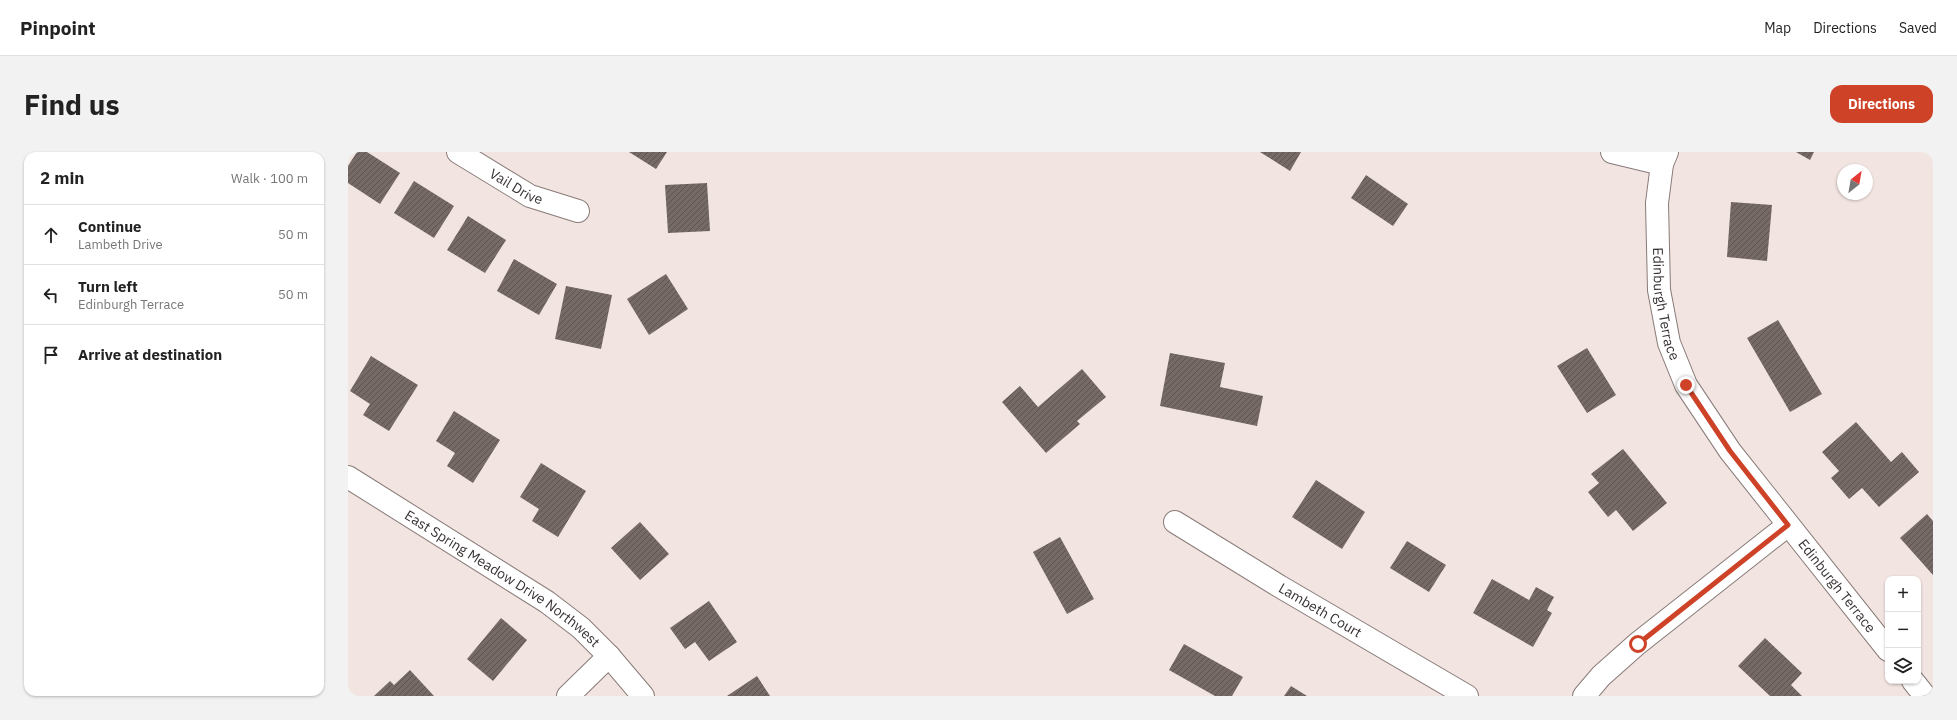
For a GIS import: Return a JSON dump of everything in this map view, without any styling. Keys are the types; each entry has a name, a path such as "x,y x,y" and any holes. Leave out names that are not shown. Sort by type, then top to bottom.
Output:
{"street":[{"name":"Vail Drive","path":"458,152 530,196 578,211"},
{"path":"1612,152 1664,158"},
{"name":"Edinburgh Terrace","path":"1664,158 1657,203 1659,290 1669,343 1686,385 1730,451 1886,648"},
{"name":"East Spring Meadow Drive Northwest","path":"348,478 547,602 581,628 609,656 643,696"},
{"name":"Lambeth Court","path":"1175,522 1279,586 1467,696"},
{"path":"1584,696 1601,676 1638,644 1788,525"},
{"path":"568,696 609,656"},
{"path":"1916,684 1926,696"}],"building":[{"path":"357,152 367,152 400,173 380,204 348,183 348,166"},
{"path":"629,152 667,152 656,169"},
{"path":"1260,152 1301,152 1290,171"},
{"path":"1796,152 1814,152 1810,160"},
{"path":"1366,175 1408,204 1393,226 1351,198"},
{"path":"414,181 454,206 434,238 394,213"},
{"path":"707,183 710,231 668,233 665,185"},
{"path":"1731,202 1772,205 1767,261 1727,257"},
{"path":"468,216 506,240 485,273 447,250"},
{"path":"514,259 557,284 539,315 497,291"},
{"path":"666,274 688,309 649,335 627,299"},
{"path":"566,286 612,295 601,349 555,339"},
{"path":"1778,320 1822,394 1790,412 1747,338"},
{"path":"1587,348 1616,395 1587,413 1557,366"},
{"path":"1170,353 1225,363 1220,387 1263,396 1257,426 1160,406"},
{"path":"371,356 418,385 389,431 363,415 370,404 350,391"},
{"path":"1082,369 1106,397 1077,421 1080,424 1046,453 1002,402 1020,386 1038,407"},
{"path":"454,411 500,440 473,483 447,466 455,453 436,441"},
{"path":"1856,422 1891,462 1902,452 1919,472 1879,507 1862,488 1849,499 1831,478 1839,471 1822,452"},
{"path":"1623,449 1667,503 1633,531 1616,510 1608,517 1588,492 1599,483 1591,474"},
{"path":"541,463 586,491 558,537 532,521 539,509 520,497"},
{"path":"1316,480 1365,512 1342,549 1292,517"},
{"path":"1927,514 1933,521 1933,575 1900,538"},
{"path":"640,522 669,554 640,580 611,548"},
{"path":"1060,537 1094,599 1067,614 1033,552"},
{"path":"1407,541 1446,565 1429,592 1390,568"},
{"path":"1492,579 1529,600 1536,587 1554,597 1547,610 1552,613 1533,647 1473,613"},
{"path":"709,601 737,642 709,661 695,642 685,649 670,628"},
{"path":"501,618 527,640 493,681 467,659"},
{"path":"1765,638 1802,673 1791,685 1802,696 1770,696 1738,666"},
{"path":"1184,644 1243,677 1232,696 1215,696 1169,670"},
{"path":"410,670 434,696 374,696 390,681 394,685"},
{"path":"757,676 770,696 727,696"},
{"path":"1291,686 1307,696 1284,696"}],"route":[{"path":"1638,644 1788,525 1730,451 1686,385"}]}
